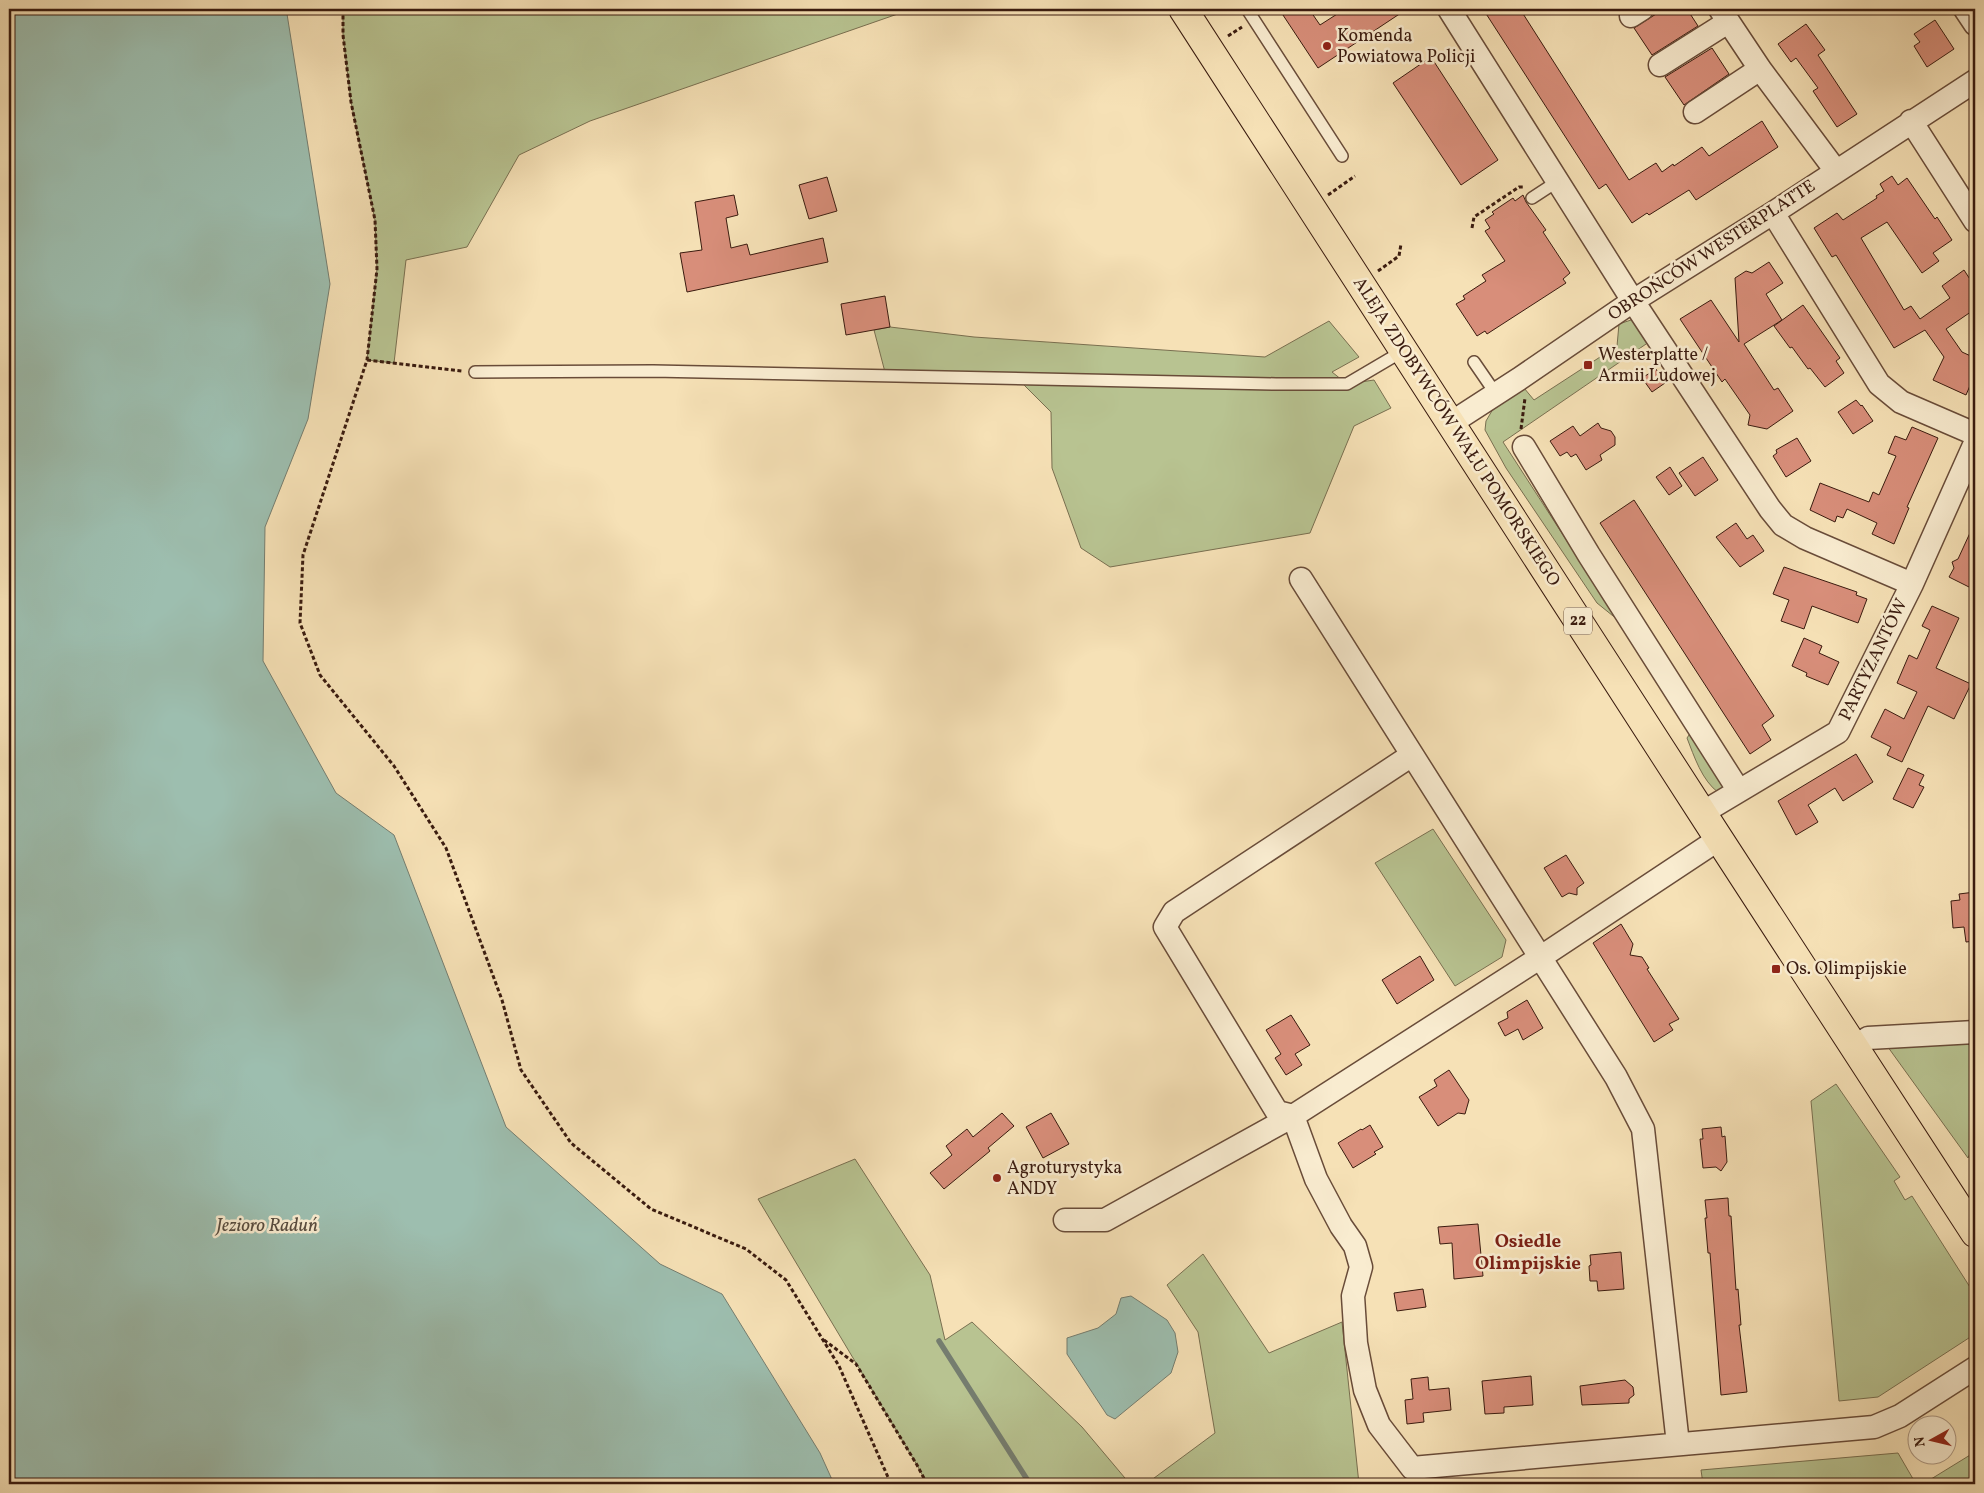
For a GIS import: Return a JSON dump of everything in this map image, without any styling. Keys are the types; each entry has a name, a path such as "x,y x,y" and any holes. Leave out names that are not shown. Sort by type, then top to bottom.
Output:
{"main road":[{"name":"ALEJA ZDOBYWCÓW WAŁU POMORSKIEGO","path":"1183,9 1975,1232"}],"street":[{"path":"1449,9 1633,301 1770,509 1784,524 1805,538 1912,584"},
{"path":"1965,9 1975,24"},
{"path":"1660,65 1724,15 1760,70 1836,171"},
{"path":"1695,112 1760,70"},
{"name":"OBROŃCÓW WESTERPLATTE","path":"1451,423 1633,301 1773,213 1975,80"},
{"path":"1911,121 1975,221"},
{"path":"1773,213 1879,384 1901,402 1975,434"},
{"name":"PARTYZANTÓW","path":"1702,813 1838,732 1912,584 1975,443"},
{"path":"1524,447 1588,555 1739,791"},
{"path":"1302,579 1616,1077 1643,1129 1678,1444"},
{"path":"1293,1116 1277,1112 1165,927 1174,912 1412,755"},
{"path":"1065,1220 1105,1220 1293,1116 1541,957 1719,839"},
{"path":"1855,1047 1868,1038 1975,1032"},
{"path":"1293,1116 1316,1178 1341,1226 1356,1246 1361,1267 1353,1296 1356,1343 1365,1390 1379,1425 1409,1476 1678,1444 1874,1427 1900,1416 1975,1368"}],"lane":[{"path":"1248,9 1342,156"},
{"path":"1532,198 1558,181"},
{"path":"475,372 653,371 1266,384 1347,384 1403,351"},
{"path":"1474,362 1496,394"}],"path":[{"path":"343,9 343,35 352,102 375,220 377,269 367,360 303,555 300,623 320,675 394,766 446,848 502,1000 521,1070 571,1143 651,1209 746,1249 786,1280 839,1366 891,1484"},
{"path":"1323,198 1355,176"},
{"path":"1472,228 1474,217 1519,187 1525,187"},
{"path":"1388,265 1398,256 1401,244"},
{"path":"367,360 475,372"},
{"path":"1524,447 1520,427 1526,390"},
{"path":"821,1338 856,1364 918,1465 927,1484"}],"green space":[{"path":"343,9 912,9 590,121 519,155 467,247 406,260 394,363 367,360 377,269 375,220 351,102 343,35"},
{"path":"1643,316 1649,342 1503,442 1618,620 1597,603 1506,468 1485,430 1486,421 1493,409 1524,388 1534,400 1617,346 1619,324"},
{"path":"1329,321 1359,357 1332,372 1347,384 1374,380 1391,408 1354,426 1310,533 1110,567 1081,548 1052,468 1051,412 1018,379 886,376 874,330 890,327 974,337 1265,357"},
{"path":"1691,732 1725,786 1719,793 1703,775 1696,760 1687,738"},
{"path":"1433,829 1506,940 1502,957 1455,986 1375,863"},
{"path":"1975,1041 1975,1141 1968,1158 1885,1043"},
{"path":"1836,1084 1900,1177 1894,1181 1905,1200 1912,1196 1975,1295 1975,1334 1878,1397 1839,1401 1811,1101"},
{"path":"855,1159 930,1275 945,1340 972,1322 1082,1427 1130,1484 927,1484 758,1199"},
{"path":"1203,1254 1269,1353 1342,1322 1359,1484 1146,1484 1215,1433 1198,1332 1167,1285"},
{"path":"1975,1452 1975,1484 1923,1484 1952,1466 1956,1466 1956,1464"},
{"path":"1898,1453 1916,1484 1703,1484 1701,1470"}],"water":[{"name":"Jezioro Raduń","path":"9,9 288,9 287,14 330,284 308,419 265,527 263,661 336,793 394,835 506,1127 660,1264 722,1294 820,1453 834,1484 9,1484"},
{"path":"1131,1296 1167,1320 1175,1333 1178,1352 1171,1373 1115,1419 1107,1415 1067,1354 1067,1338 1098,1328 1116,1314 1121,1298"}],"building":[{"name":"Komenda Powiatowa Policji","path":"1279,9 1309,9 1320,25 1345,9 1407,9 1318,68"},
{"path":"1483,9 1520,9 1629,180 1656,163 1662,172 1702,147 1709,156 1762,121 1778,147 1696,200 1689,190 1649,215 1647,213 1632,223 1606,184 1599,189"},
{"path":"1664,9 1687,9 1698,26 1652,55 1634,28"},
{"path":"1935,20 1954,49 1927,67 1914,46 1920,42 1914,34"},
{"path":"1806,24 1825,50 1818,55 1857,114 1837,127 1813,91 1818,88 1796,58 1791,62 1778,44"},
{"path":"1712,48 1729,74 1684,105 1665,77"},
{"path":"1431,57 1498,160 1461,185 1393,83"},
{"path":"1892,176 1898,185 1907,178 1952,240 1933,253 1939,261 1922,273 1887,222 1861,238 1904,310 1911,306 1920,319 1950,298 1942,286 1964,270 1975,287 1975,309 1946,329 1962,352 1975,358 1975,374 1966,395 1933,380 1944,357 1925,330 1894,348 1836,255 1832,257 1814,228 1837,213 1843,220 1877,198 1876,196 1884,191 1880,184"},
{"path":"827,177 837,211 809,219 799,185"},
{"path":"734,195 738,215 726,218 731,248 747,244 750,255 823,238 828,262 687,292 680,253 702,250 695,202"},
{"path":"1523,195 1546,230 1543,232 1570,273 1563,279 1566,283 1487,334 1485,331 1477,336 1456,304 1465,299 1463,296 1486,281 1482,275 1505,261 1485,231 1490,228 1485,220 1494,214 1492,212 1513,198 1515,201"},
{"path":"1769,262 1783,283 1766,294 1782,320 1744,344 1774,390 1778,388 1793,411 1767,429 1748,425 1750,415 1725,379 1722,382 1680,319 1711,300 1739,342 1735,278 1746,271 1752,273"},
{"path":"885,296 890,327 846,335 841,304"},
{"path":"1803,305 1840,358 1836,361 1844,373 1825,387 1810,368 1808,369 1792,347 1790,348 1774,326"},
{"path":"1656,369 1665,383 1652,392 1642,378"},
{"path":"1856,400 1862,405 1873,421 1853,434 1838,412"},
{"path":"1598,423 1601,428 1611,431 1615,437 1615,445 1600,455 1602,460 1586,470 1576,454 1571,457 1567,452 1560,456 1550,441 1573,426 1580,436"},
{"path":"1912,427 1938,438 1907,507 1909,508 1894,544 1872,534 1877,523 1847,509 1843,518 1837,516 1835,522 1810,510 1820,483 1869,502 1873,492 1879,495 1896,456 1888,453 1895,436 1906,440"},
{"path":"1797,438 1811,461 1786,477 1773,456 1777,453 1776,450"},
{"path":"1703,457 1718,480 1695,496 1679,473"},
{"path":"1670,467 1682,486 1669,495 1656,477"},
{"path":"1634,500 1774,716 1762,725 1771,740 1750,754 1600,523"},
{"path":"1975,522 1975,590 1949,577 1954,568 1952,562 1958,559"},
{"path":"1736,523 1747,539 1753,535 1764,551 1740,567 1716,537"},
{"path":"1784,567 1857,592 1856,595 1867,599 1858,623 1812,606 1804,629 1781,621 1789,600 1773,594"},
{"path":"1932,606 1959,618 1936,668 1971,684 1954,719 1928,706 1902,762 1887,755 1891,747 1871,737 1885,709 1904,719 1917,692 1897,683 1909,655 1917,659 1930,630 1922,626"},
{"path":"1804,638 1822,646 1819,653 1839,662 1828,685 1806,676 1807,673 1792,666"},
{"path":"1856,754 1873,782 1843,801 1835,788 1808,805 1818,822 1796,835 1778,801"},
{"path":"1908,768 1924,775 1919,785 1924,787 1913,808 1893,799"},
{"path":"1566,855 1584,883 1577,888 1577,895 1569,893 1562,897 1544,868"},
{"path":"1975,892 1975,941 1966,942 1964,927 1953,928 1951,901 1960,900 1959,894"},
{"path":"1621,924 1633,944 1630,955 1642,957 1649,968 1647,969 1679,1019 1669,1024 1673,1030 1654,1042 1593,943"},
{"path":"1420,956 1434,980 1397,1004 1382,980"},
{"path":"1527,1000 1543,1028 1523,1040 1518,1029 1505,1036 1498,1023 1508,1018 1507,1012"},
{"path":"1291,1015 1310,1045 1295,1054 1302,1065 1286,1075 1275,1058 1281,1054 1266,1030"},
{"path":"1449,1070 1469,1100 1465,1114 1458,1113 1438,1126 1419,1097 1437,1086 1434,1080"},
{"path":"1002,1113 1014,1126 988,1148 990,1151 944,1189 930,1173 952,1155 946,1146 967,1129 973,1137"},
{"path":"1051,1113 1069,1144 1043,1158 1026,1127"},
{"path":"1370,1125 1383,1147 1374,1152 1376,1154 1353,1168 1338,1143"},
{"path":"1721,1127 1722,1137 1725,1136 1727,1162 1721,1171 1716,1167 1703,1168 1700,1139 1703,1139 1702,1129"},
{"path":"1728,1198 1747,1392 1721,1395 1705,1200"},
{"path":"1478,1224 1483,1276 1454,1279 1452,1243 1440,1244 1438,1227"},
{"path":"1621,1252 1624,1289 1598,1291 1597,1281 1590,1281 1590,1255"},
{"path":"1423,1289 1426,1307 1397,1311 1394,1293"},
{"path":"1531,1376 1533,1405 1504,1407 1504,1413 1485,1414 1482,1381"},
{"path":"1428,1377 1429,1390 1449,1388 1451,1410 1423,1413 1424,1422 1407,1424 1405,1400 1413,1399 1411,1379"},
{"path":"1625,1380 1633,1387 1634,1395 1629,1399 1629,1403 1582,1405 1580,1386"}],"waterway":[{"path":"939,1341 1030,1484"}],"place":[{"name":"Komenda Powiatowa Policji","path":"1327,46"},
{"name":"Westerplatte / Armii Ludowej","path":"1588,365"},
{"name":"Os. Olimpijskie","path":"1776,969"},
{"name":"Agroturystyka ANDY","path":"997,1178"}],"district":[{"name":"Osiedle Olimpijskie","path":"1528,1253"}]}
